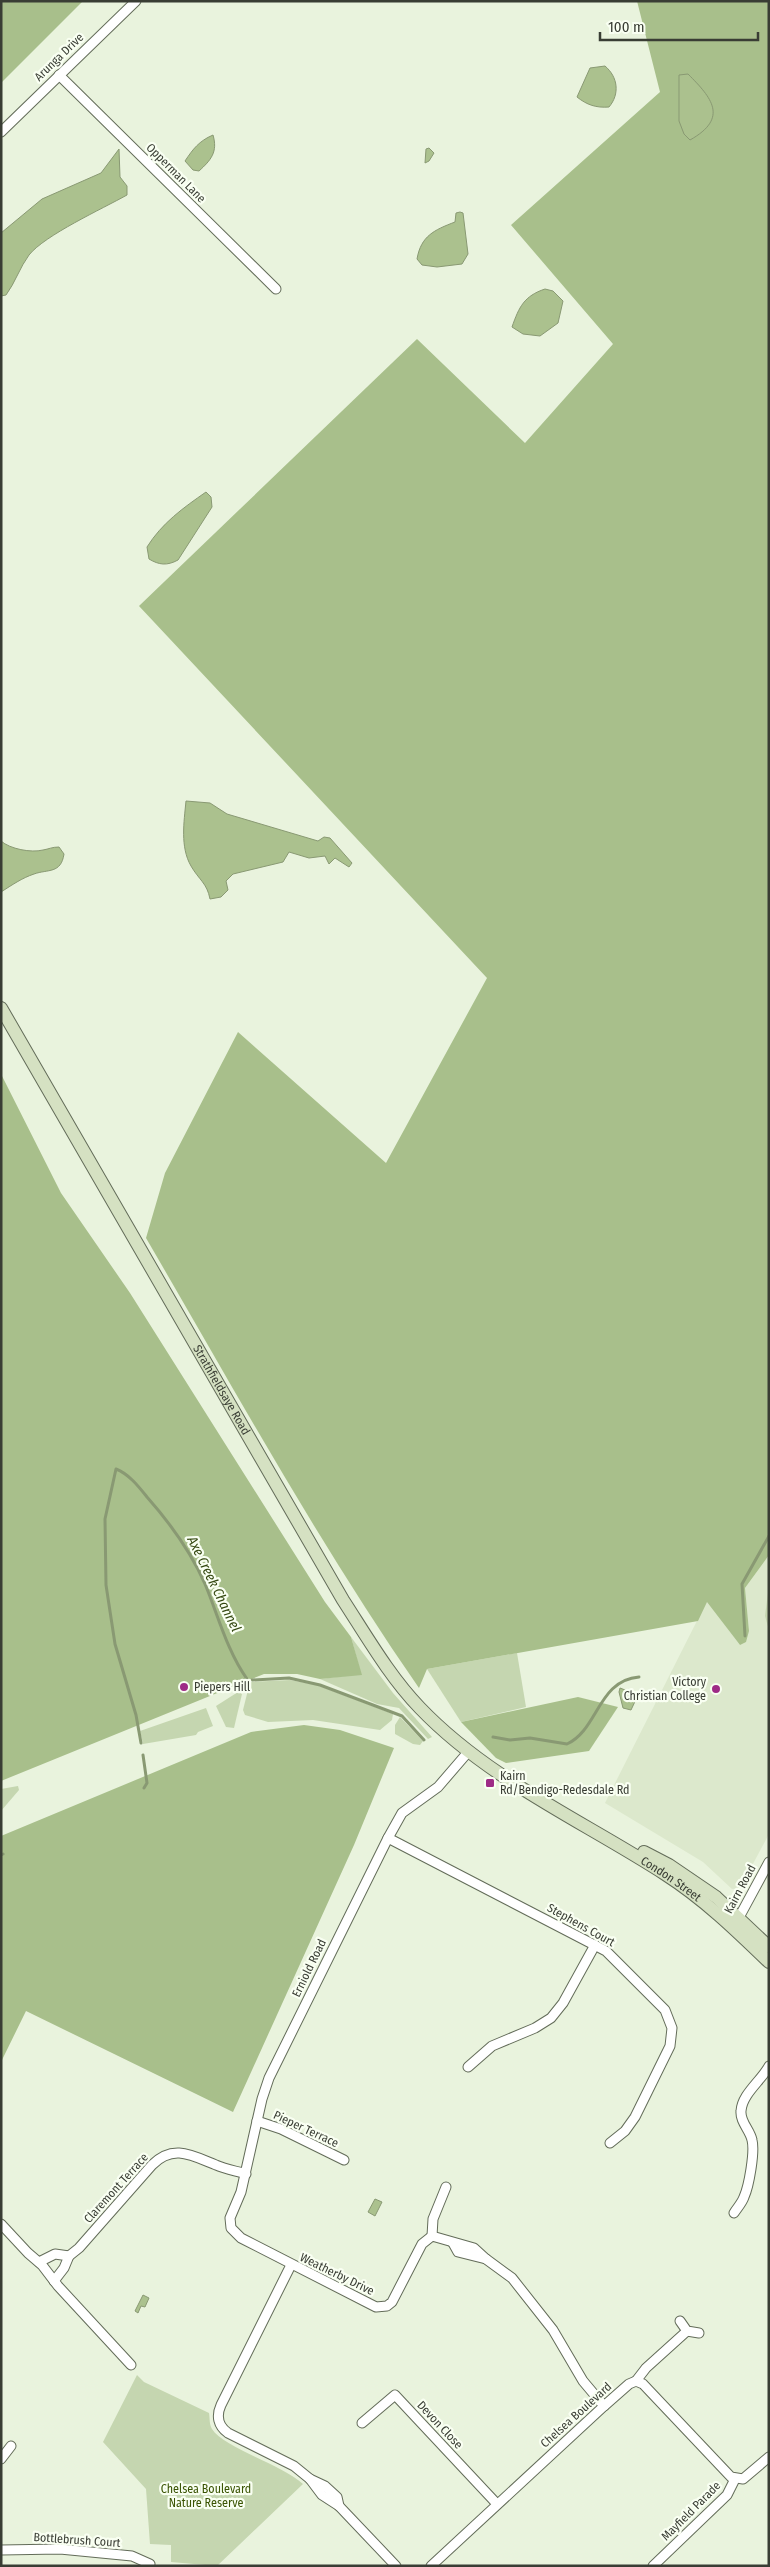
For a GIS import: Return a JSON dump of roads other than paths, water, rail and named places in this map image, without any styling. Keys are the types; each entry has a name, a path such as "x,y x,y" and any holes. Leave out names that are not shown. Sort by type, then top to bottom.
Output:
{"main road":[{"name":"Strathfieldsaye Road","path":"1,1008 368,1639 420,1708 469,1751"},
{"name":"Condon Street","path":"469,1751 509,1780 678,1883 769,1947"},
{"name":"Condon Street","path":"736,1923 769,1962"}],"street":[{"name":"Arunga Drive","path":"1,132 136,1"},
{"name":"Opperman Lane","path":"59,74 276,289"},
{"name":"Erniold Road","path":"231,2228 231,2213 242,2192 257,2121 269,2078 388,1838 402,1813 438,1787 469,1751"},
{"name":"Stephens Court","path":"388,1838 594,1944 618,1961 664,2010 672,2028 670,2046 635,2117 625,2130 610,2142"},
{"name":"Kairn Road","path":"736,1923 769,1862"},
{"path":"468,2067 492,2046 535,2028 551,2018 564,2003 594,1944"},
{"path":"734,2213 745,2196 753,2150 752,2141 741,2116 742,2108 747,2096 769,2066"},
{"name":"Pieper Terrace","path":"257,2121 281,2129 344,2160"},
{"name":"Claremont Terrace","path":"54,2281 64,2268 69,2256 79,2248 152,2165 164,2156 175,2152 187,2153 246,2174"},
{"path":"448,2185 433,2219 432,2236 453,2243 458,2252 486,2259 506,2272 518,2284 553,2330 583,2381 604,2406"},
{"path":"1,2224 39,2262 130,2365"},
{"name":"Weatherby Drive","path":"231,2228 241,2238 291,2265 369,2304 382,2307 392,2302 422,2244 432,2236"},
{"path":"39,2262 55,2254 69,2256"},
{"path":"291,2265 221,2405 218,2419 222,2428 228,2433 294,2466 310,2479 330,2490 337,2497 339,2506 396,2566"},
{"path":"680,2321 687,2330 699,2333"},
{"name":"Chelsea Boulevard","path":"431,2566 604,2406 629,2384 636,2381 646,2368 687,2330"},
{"path":"636,2381 643,2384 735,2479"},
{"name":"Devon Close","path":"362,2423 395,2395 497,2504"},
{"path":"1,2459 11,2446"},
{"name":"Mayfield Parade","path":"653,2566 727,2495 735,2479 748,2476 769,2457"},
{"name":"Bottlebrush Court","path":"1,2550 60,2548 132,2556 150,2564"}],"waterway":[{"name":"Axe Creek Channel","path":"141,1743 136,1715 115,1644 106,1585 105,1519 116,1469 129,1477 137,1485 164,1517 187,1549 205,1584 234,1657 247,1679"},
{"name":"Axe Creek Channel","path":"745,1636 742,1584 769,1536"},
{"name":"Axe Creek Channel","path":"493,1737 510,1740 530,1738 567,1744 586,1728 606,1696 615,1687 625,1680 639,1677"},
{"name":"Axe Creek Channel","path":"252,1680 289,1678 320,1685 402,1716 424,1740"},
{"name":"Axe Creek Channel","path":"143,1755 147,1783 144,1788"}],"place":[{"name":"Piepers Hill","path":"184,1687"},
{"name":"Victory Christian College","path":"716,1689"},
{"name":"Kairn Rd/Bendigo-Redesdale Rd","path":"490,1783"}],"park label":[{"name":"Chelsea Boulevard Nature Reserve","path":"206,2496"}]}
